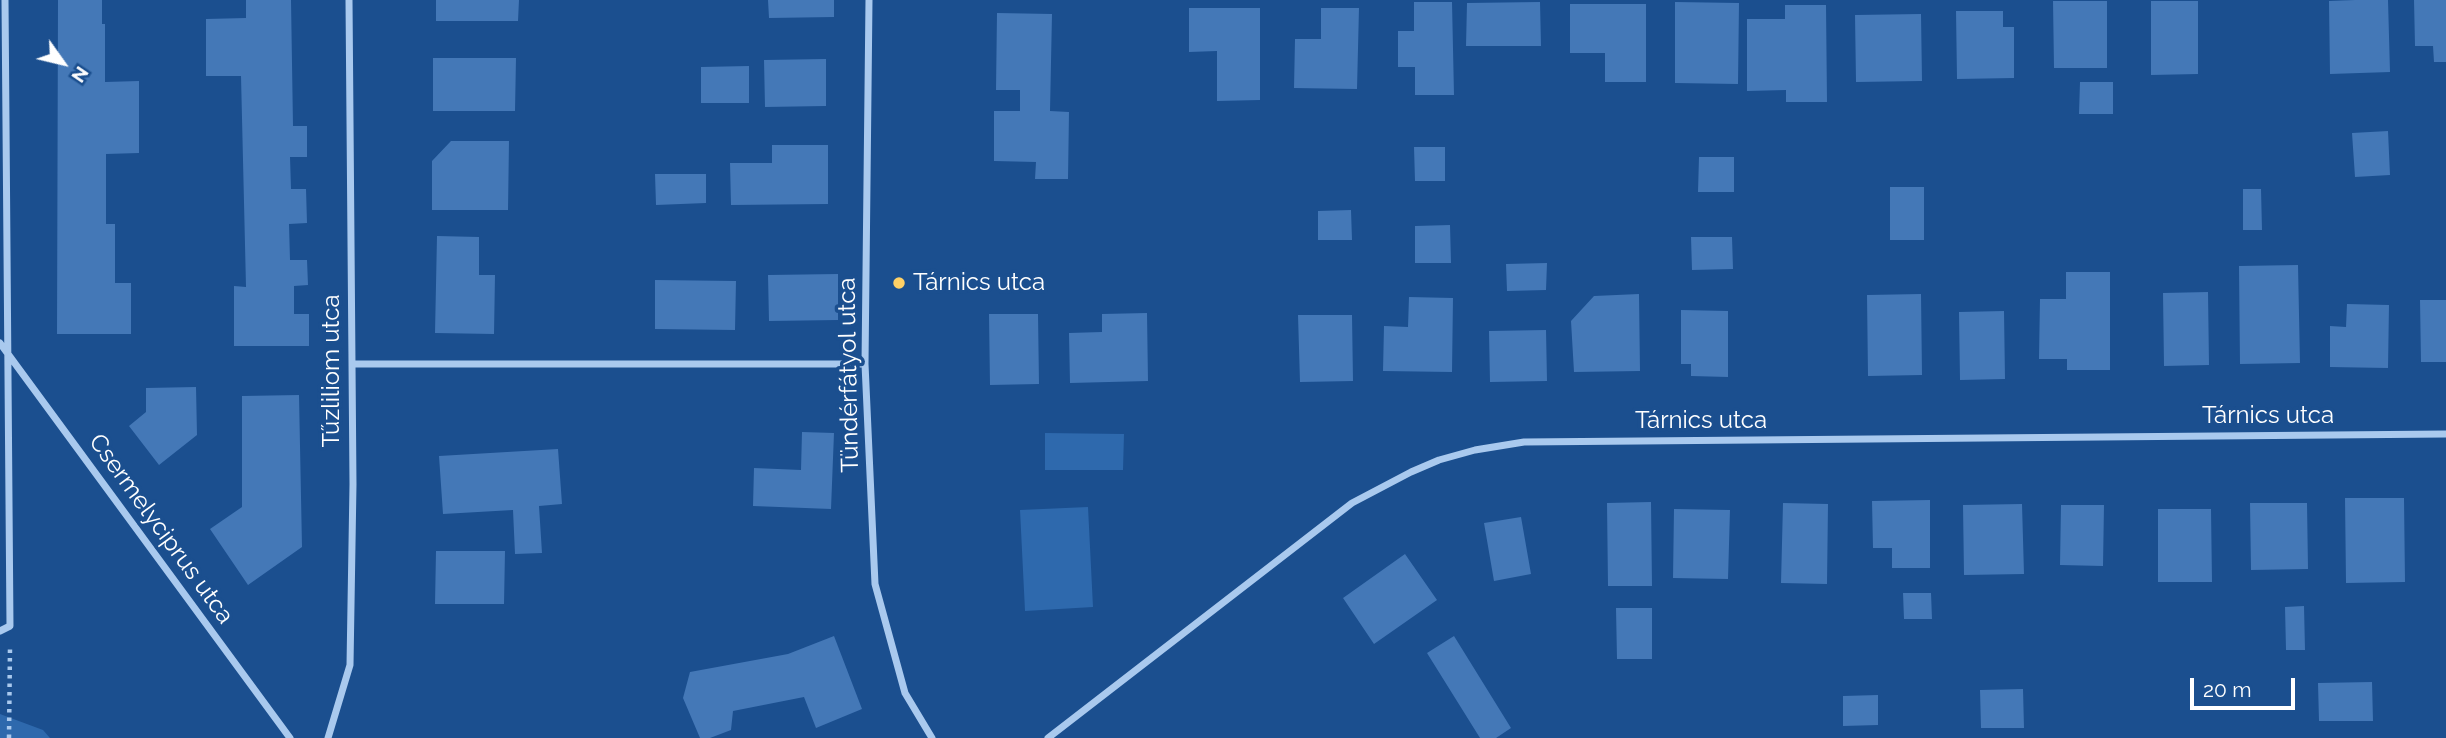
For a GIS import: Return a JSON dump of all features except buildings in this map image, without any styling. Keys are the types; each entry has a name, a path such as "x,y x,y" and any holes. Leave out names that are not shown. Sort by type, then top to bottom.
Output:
{"street":[{"path":"0,631 10,626 5,0"},
{"name":"Tűzliliom utca","path":"328,738 350,665 352,365 349,0"},
{"name":"Tündérfátyol utca","path":"869,0 865,365 875,584 905,693 932,738"},
{"name":"Csermelyciprus utca","path":"0,343 290,738"},
{"path":"352,365 865,365"},
{"name":"Tárnics utca","path":"1048,738 1352,503 1421,468 1475,450 1524,442 2446,434"}],"path":[{"path":"9,738 10,626"}],"shaded area":[{"path":"1045,433 1124,434 1123,470 1045,470"},
{"path":"1088,507 1093,607 1025,611 1020,510"},
{"path":"0,714 43,730 50,738 0,738"}],"place":[{"name":"Tárnics utca","path":"899,283"}]}
